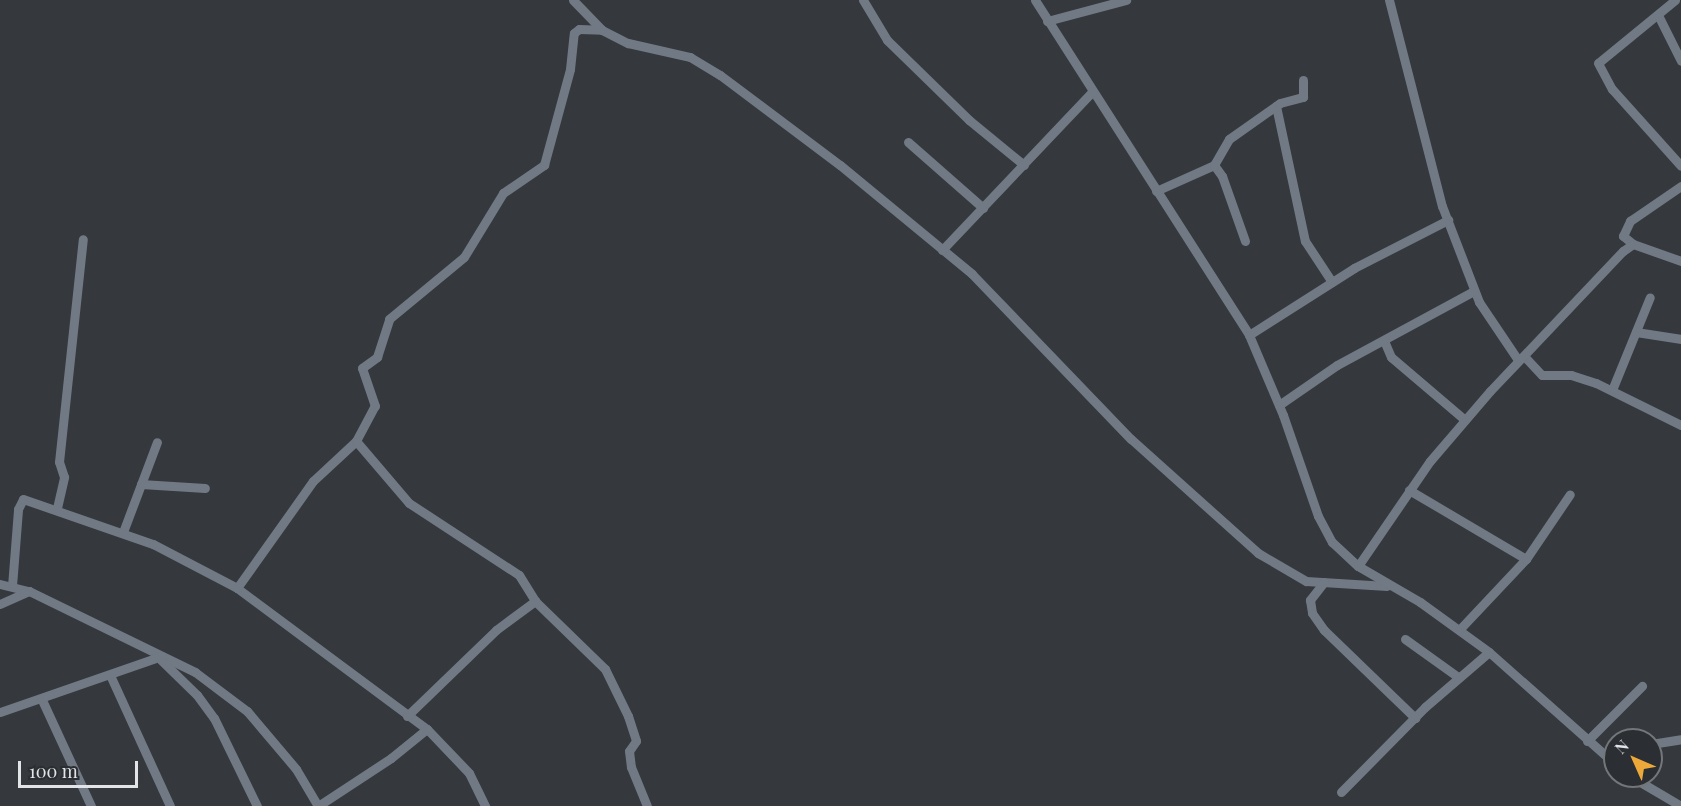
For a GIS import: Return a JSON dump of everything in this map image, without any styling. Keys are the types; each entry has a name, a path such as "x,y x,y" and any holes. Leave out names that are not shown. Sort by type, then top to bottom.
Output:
{"street":[{"path":"573,0 602,30 628,43 690,57 783,119 942,250 1026,327 1131,439 1228,529 1290,573 1306,580 1387,586"},
{"path":"863,0 887,40 969,120 1024,165"},
{"path":"1035,0 1248,335 1279,405 1324,530 1358,566 1387,586 1420,602 1489,652 1601,753"},
{"path":"1047,21 1126,0"},
{"path":"1389,0 1420,112 1427,158 1474,291 1491,325 1521,358 1542,375 1571,375 1612,390 1681,425"},
{"path":"1675,0 1659,16 1606,54 1598,63 1598,69 1681,166"},
{"path":"1659,16 1681,61"},
{"path":"237,588 313,481 356,441 375,406 362,368 377,357 385,326 397,311 464,257 503,193 544,165 570,69 574,33 579,29 602,30"},
{"path":"1156,191 1214,165 1221,146 1276,106 1303,97 1303,80"},
{"path":"942,250 1093,91"},
{"path":"1276,106 1305,241 1332,282"},
{"path":"908,142 982,208"},
{"path":"1214,165 1222,176 1245,240"},
{"path":"1681,186 1630,221 1623,236 1633,244 1681,261"},
{"path":"1248,335 1332,282 1448,220"},
{"path":"57,508 63,477 58,462 83,239"},
{"path":"1358,566 1408,490 1465,420 1588,285 1633,244"},
{"path":"1279,405 1337,365 1385,343 1474,291"},
{"path":"1612,390 1650,297"},
{"path":"1636,332 1681,339"},
{"path":"1385,343 1391,357 1465,420"},
{"path":"356,441 409,503 508,566 535,601 588,650 615,685 636,741 628,751 647,806"},
{"path":"123,532 157,442"},
{"path":"141,484 205,488"},
{"path":"1408,490 1526,559"},
{"path":"1459,630 1526,559 1570,494"},
{"path":"12,586 19,503 23,499 57,508 123,532 237,588 407,716 428,729 469,773 485,806"},
{"path":"1324,582 1311,600 1312,613 1324,630 1415,718"},
{"path":"0,584 29,591 161,656 247,711 296,769 318,806 391,758 428,729"},
{"path":"0,604 29,591"},
{"path":"407,716 496,630 535,601"},
{"path":"1405,639 1458,677"},
{"path":"1341,792 1458,677 1489,652"},
{"path":"0,712 42,700 161,656"},
{"path":"161,656 197,695 214,718 257,806"},
{"path":"110,675 170,806"},
{"path":"1587,741 1642,686"},
{"path":"42,700 91,806"},
{"path":"1663,742 1681,739"},
{"path":"1650,788 1681,806"}]}
